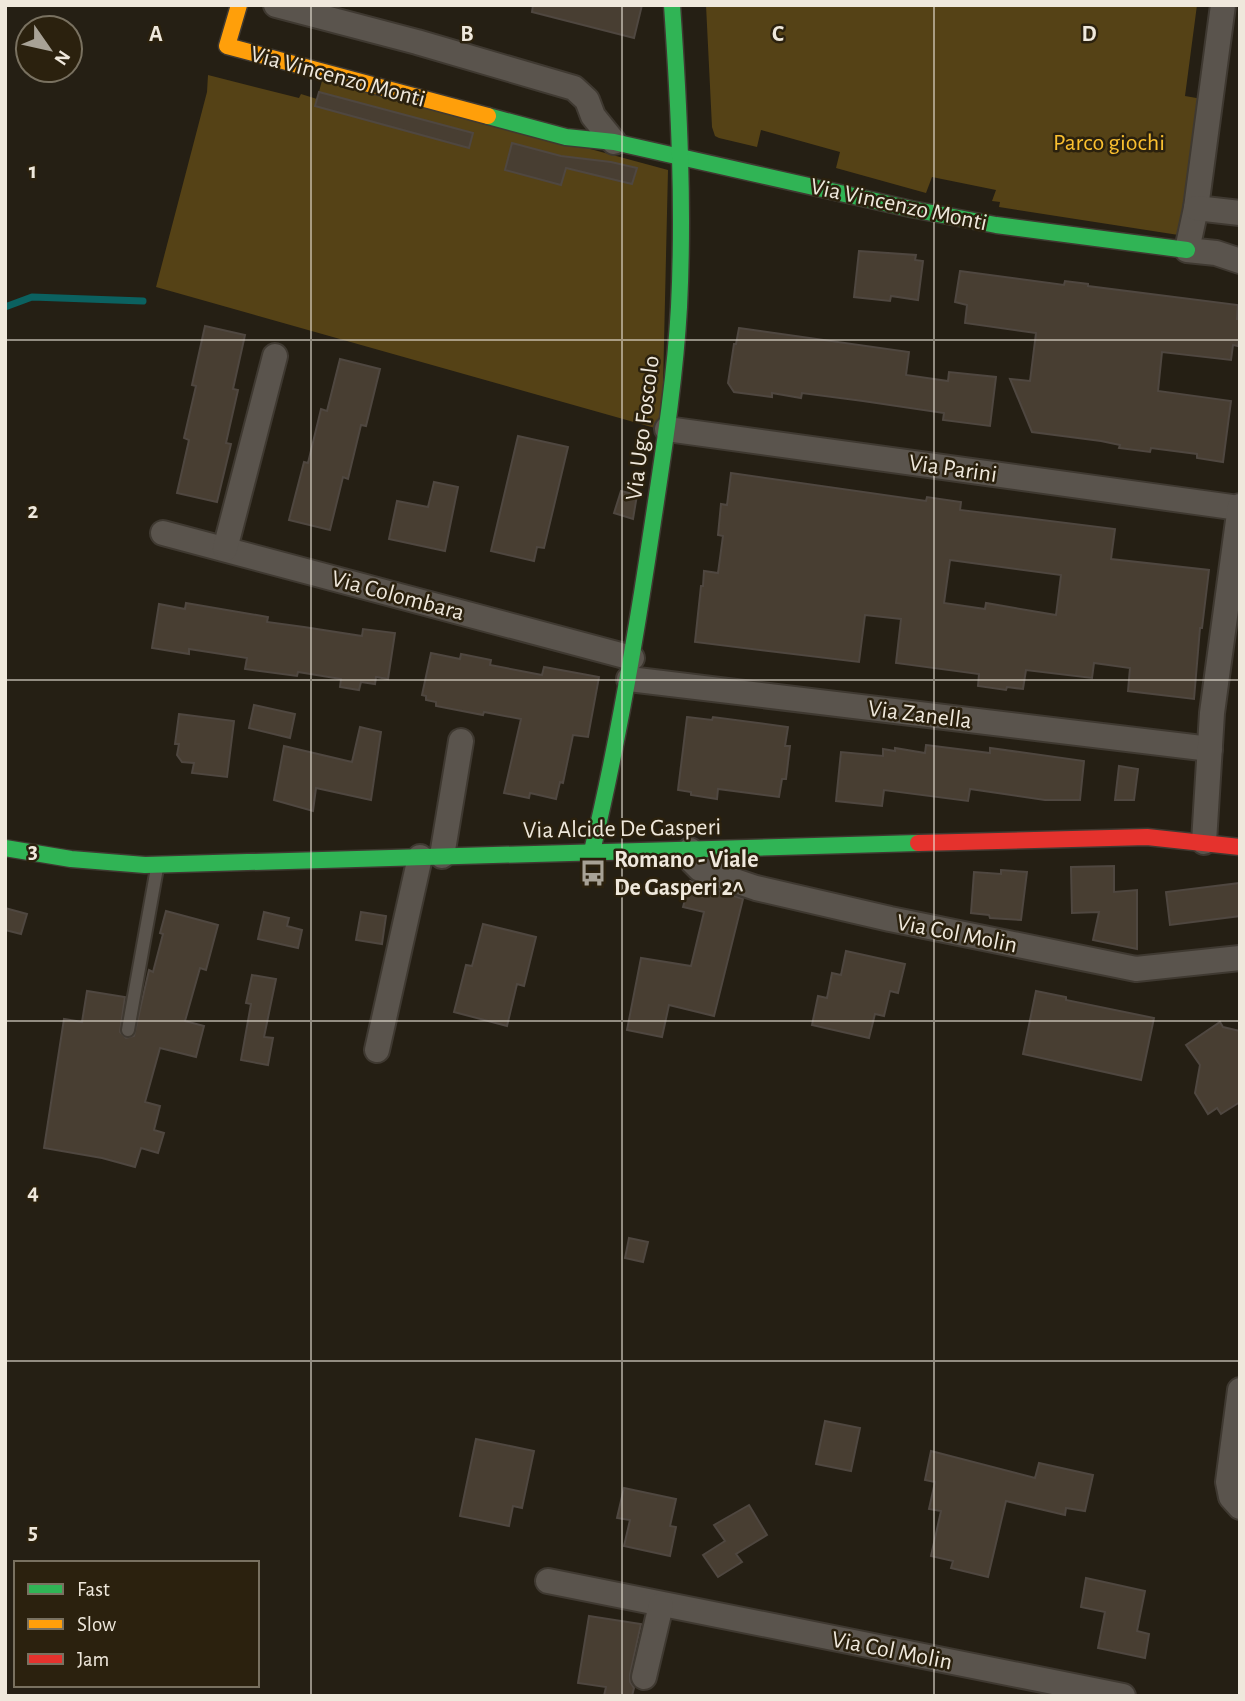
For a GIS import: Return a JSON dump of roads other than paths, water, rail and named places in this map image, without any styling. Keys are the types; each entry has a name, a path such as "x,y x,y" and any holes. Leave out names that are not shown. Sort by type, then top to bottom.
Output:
{"street":[{"name":"Via Vincenzo Monti","path":"239,5 227,46 566,137 614,142 996,225 1216,253 1240,261"},
{"path":"276,5 417,42 574,88 587,100 598,124 614,142"},
{"name":"Via Ugo Foscolo","path":"592,851 606,799 631,668 667,429 680,292 682,158 672,5"},
{"path":"1187,250 1196,208 1223,5"},
{"path":"566,137 577,132 590,110"},
{"path":"1196,208 1240,213"},
{"path":"225,549 275,356"},
{"name":"Via Parini","path":"667,429 1240,507"},
{"path":"1204,842 1212,713 1240,507"},
{"name":"Via Colombara","path":"163,533 631,668"},
{"name":"Via Zanella","path":"631,668 1210,749"},
{"path":"377,1050 461,741"},
{"name":"Via Alcide De Gasperi","path":"5,848 71,859 158,864 1134,837 1240,846"},
{"name":"Via Col Molin","path":"691,850 692,860 700,869 756,888 890,919 1087,959 1136,968 1240,958"},
{"path":"1240,1390 1228,1482 1231,1497 1240,1507"},
{"name":"Via Col Molin","path":"548,1581 1123,1696"},
{"path":"644,1677 660,1605"}],"lane":[{"path":"128,1030 158,864"}],"waterway":[{"path":"5,307 32,297 143,301"}],"place":[{"name":"Romano - Viale De Gasperi 2^","path":"593,873"}],"park label":[{"name":"Parco giochi","path":"1109,142"}]}
